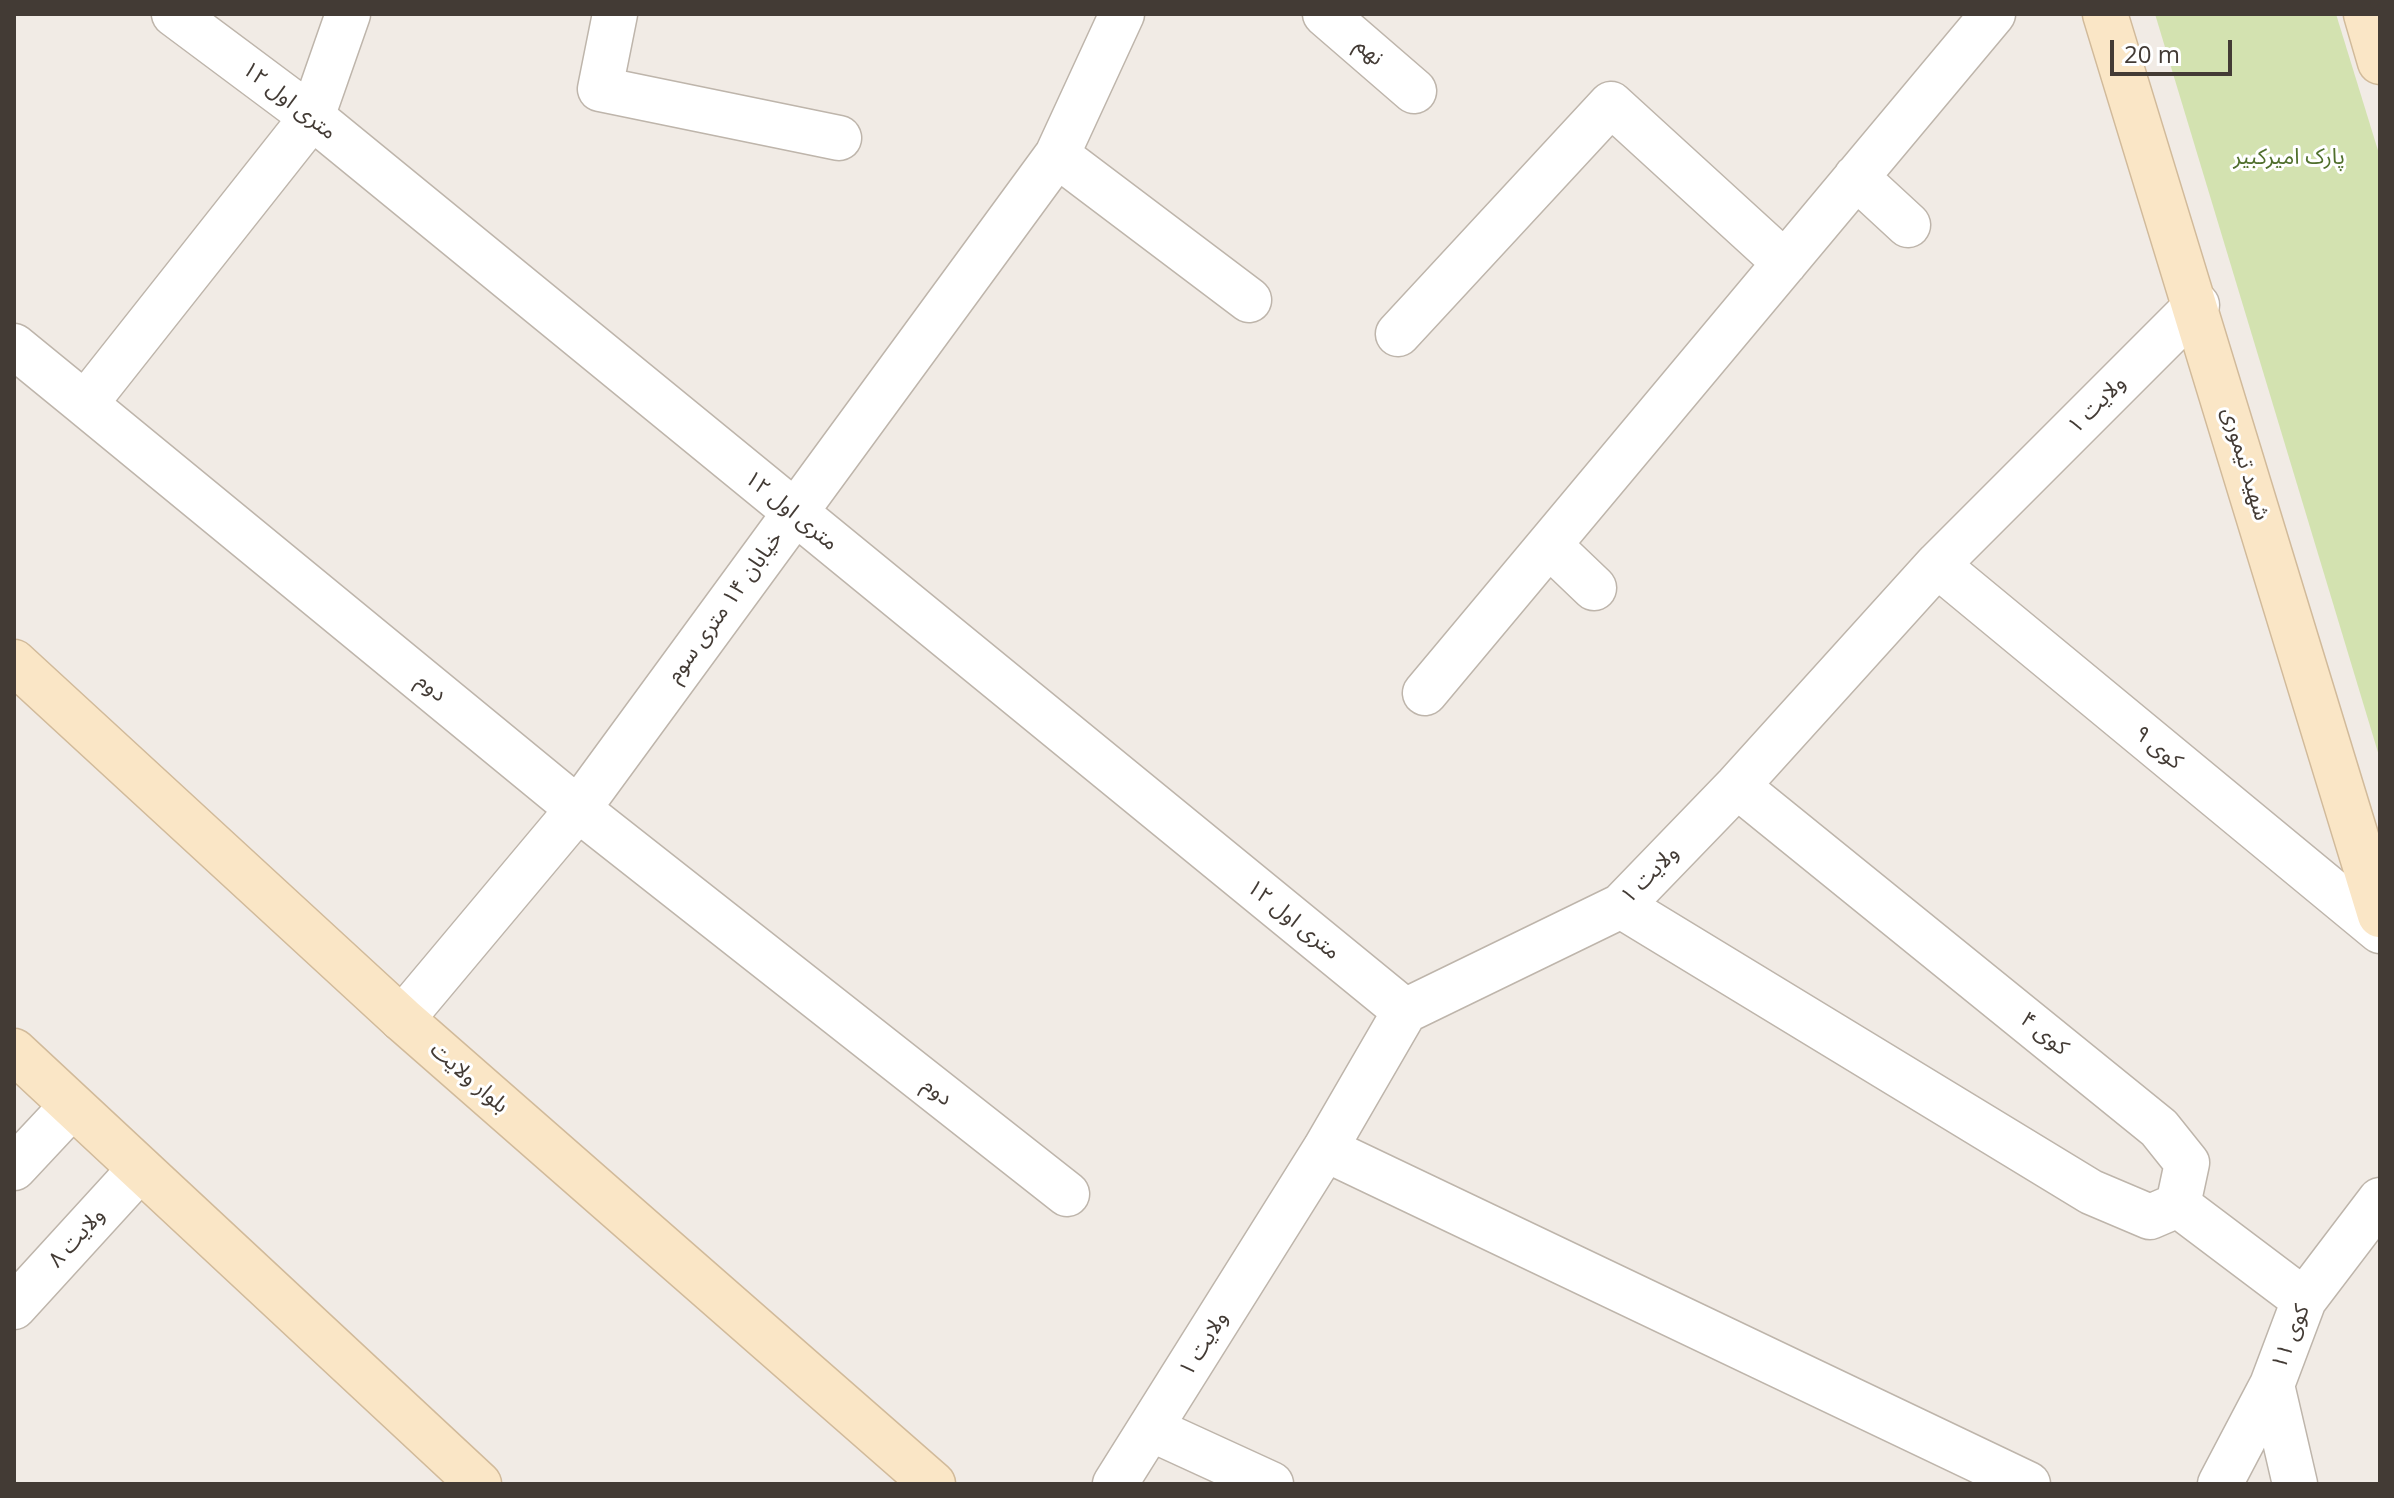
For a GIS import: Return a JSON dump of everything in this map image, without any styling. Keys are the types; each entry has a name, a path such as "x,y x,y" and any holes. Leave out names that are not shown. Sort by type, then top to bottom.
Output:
{"main road":[{"name":"شهید تیموری","path":"2105,14 2197,305 2380,915"},
{"path":"2366,14 2380,62"},
{"name":"بلوار ولایت","path":"14,662 402,1019 933,1484"},
{"path":"14,1051 479,1484"}],"street":[{"name":"۱۲ متری اول","path":"174,14 312,117 1405,1011"},
{"path":"85,404 312,117 348,14"},
{"path":"615,14 600,89 839,138"},
{"name":"خیابان ۱۴ متری سوم","path":"402,1019 578,809 1057,155 1122,14"},
{"name":"نهم","path":"1325,14 1414,91"},
{"path":"1425,693 1993,14"},
{"path":"1398,334 1611,104 1785,263"},
{"path":"1057,155 1249,300"},
{"path":"1856,177 1908,225"},
{"name":"ولایت ۱","path":"1115,1484 1325,1149 1405,1011 1621,906 1737,786 1937,565 2197,305"},
{"name":"دوم","path":"14,346 578,809 1067,1194"},
{"path":"1549,545 1594,588"},
{"name":"کوی ۹","path":"1937,565 2380,931"},
{"name":"کوی ۴","path":"1737,786 2159,1128 2187,1163 2178,1205"},
{"path":"1621,906 2091,1192 2150,1217 2178,1205 2304,1300"},
{"path":"14,1168 72,1106"},
{"path":"1325,1149 2028,1484"},
{"name":"ولایت ۸","path":"14,1307 140,1169"},
{"name":"کوی ۱۱","path":"2220,1484 2272,1385 2304,1300 2380,1200"},
{"path":"2272,1385 2295,1484"},
{"path":"1151,1429 1271,1484"}],"green space":[{"name":"پارک امیرکبیر","path":"2155,14 2336,14 2380,157 2380,759"}]}
